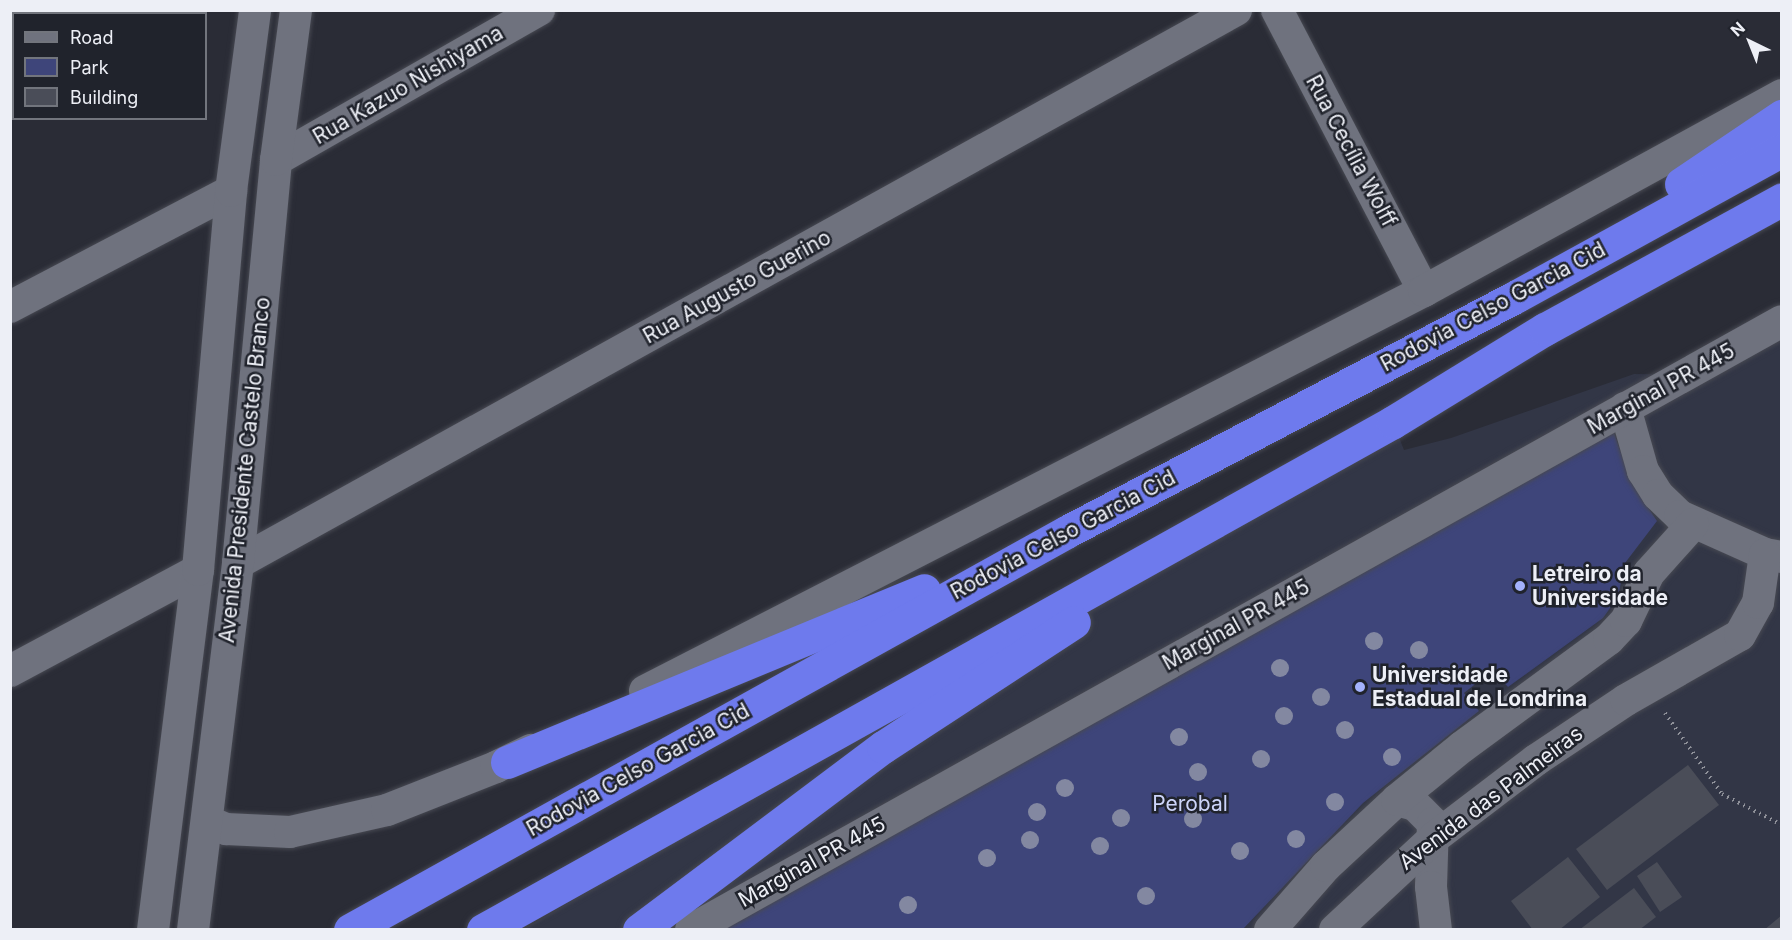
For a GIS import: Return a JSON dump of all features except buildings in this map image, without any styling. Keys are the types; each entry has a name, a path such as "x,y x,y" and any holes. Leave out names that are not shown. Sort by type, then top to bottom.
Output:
{"highway":[{"path":"1515,297 1782,116"},
{"name":"Rodovia Celso Garcia Cid","path":"350,930 1068,531 1515,297 1782,150"},
{"name":"Rodovia Celso Garcia Cid","path":"483,930 1393,422 1545,329 1782,199"},
{"path":"639,930 883,747 1162,565 1393,422"},
{"path":"507,762 1068,531"}],"street":[{"name":"Avenida Presidente Castelo Branco","path":"153,930 198,570 231,191 255,10"},
{"name":"Avenida Presidente Castelo Branco","path":"193,930 238,563 276,160 296,10"},
{"name":"Rua Kazuo Nishiyama","path":"276,160 540,10"},
{"name":"Rua Augusto Guerino","path":"238,563 1236,10"},
{"name":"Rua Cecília Wolff","path":"1277,10 1424,291"},
{"path":"207,820 226,829 290,832 387,810 507,762 1424,291 1782,95"},
{"path":"10,307 231,191"},
{"name":"Marginal PR 445","path":"691,930 1782,321"},
{"name":"Avenida das Palmeiras","path":"1335,930 1435,837 1536,760 1626,699 1740,635 1758,603 1773,556 1693,524 1658,495 1643,471 1625,408"},
{"path":"1282,924 1397,800 1462,747 1609,639 1626,621 1649,573 1693,524"},
{"path":"10,671 198,570"},
{"path":"1397,800 1427,813 1435,837 1431,887 1436,930"}],"path":[{"path":"1661,707 1722,794 1782,825"}],"shaded area":[{"name":"Universidade Estadual de Londrina","path":"1781,332 1781,929 522,930 1393,422 1404,450 1451,438 1634,374 1702,375"}],"green space":[{"name":"Perobal","path":"1612,427 1631,482 1657,521 1625,563 1618,597 1603,618 1508,687 1493,670 1464,693 1479,711 1363,803 1243,929 713,930"}],"place":[{"name":"Letreiro da Universidade","path":"1520,586"},
{"name":"Universidade Estadual de Londrina","path":"1360,687"}]}
